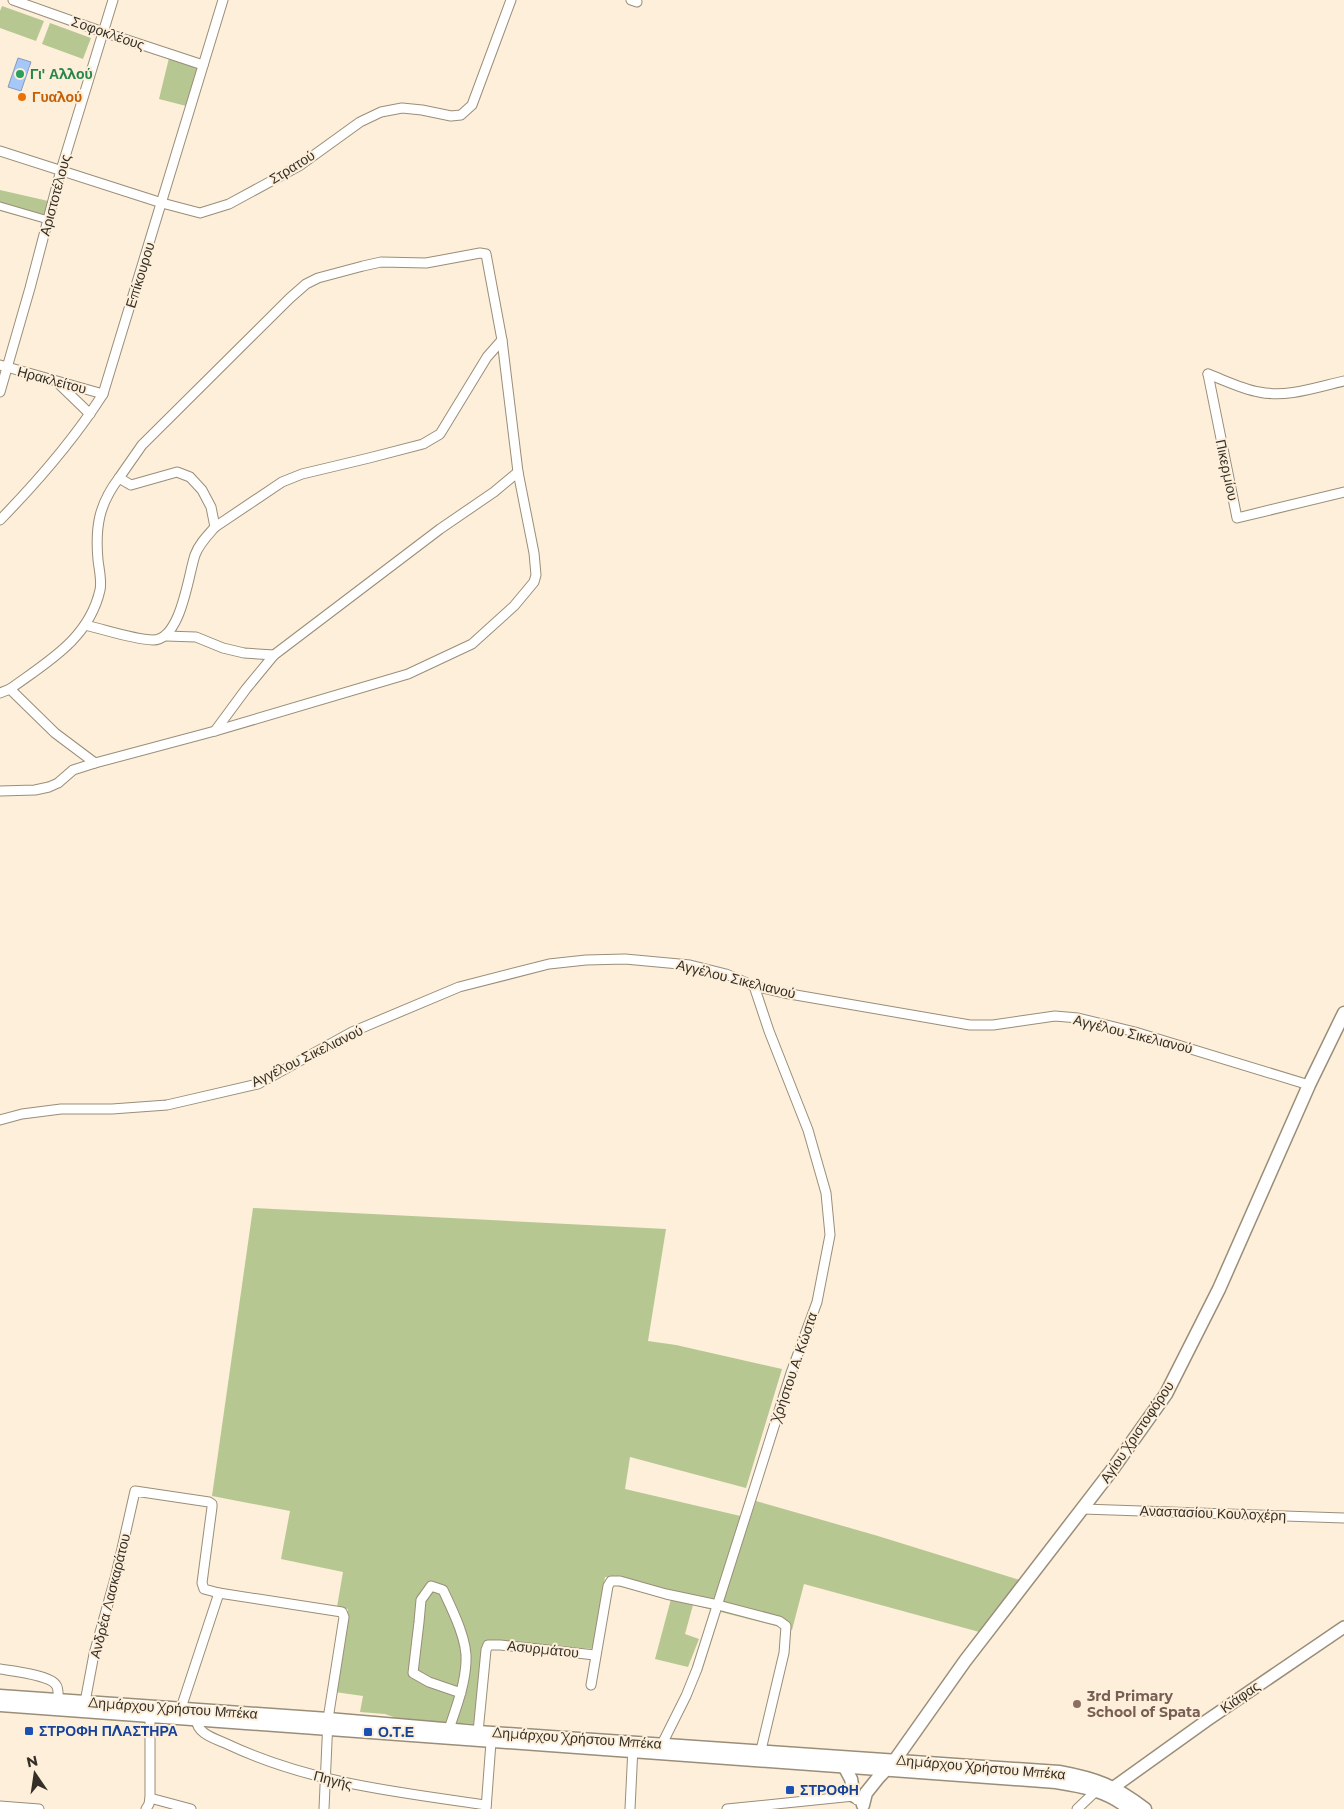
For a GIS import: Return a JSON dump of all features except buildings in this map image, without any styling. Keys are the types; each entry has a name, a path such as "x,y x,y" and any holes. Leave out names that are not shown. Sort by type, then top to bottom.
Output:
{"main road":[{"name":"Αγίου Χριστοφόρου","path":"859,1805 866,1794 891,1766 966,1661 1083,1509 1166,1394 1219,1289 1309,1084 1344,1013"},
{"name":"Δημάρχου Χρήστου Μπέκα","path":"0,1696 181,1708 491,1742 633,1747 662,1744 761,1750 891,1766 1078,1785 1108,1796 1129,1809"},
{"name":"Δημάρχου Χρήστου Μπέκα","path":"0,1705 197,1719 478,1732 844,1766 1059,1772 1083,1776 1114,1787 1145,1809"},
{"path":"844,1766 851,1779 859,1805"}],"street":[{"name":"Σοφοκλέους","path":"15,0 103,32 204,65"},
{"name":"Αριστοτέλους","path":"0,392 4,367 113,0"},
{"name":"Επίκουρου","path":"0,520 24,496 90,414 103,394 223,0"},
{"name":"Στρατού","path":"0,151 162,203 200,213 229,204 299,166 360,122 381,112 402,108 451,116 461,115 472,105 510,0"},
{"path":"0,206 48,220"},
{"path":"0,693 10,689 66,648 85,625 100,589 97,550 100,512 111,488 142,445 306,284 318,278 380,262 426,263 480,253 486,254 502,340 518,472 536,575 534,582 514,606 472,644 408,674 215,731 95,763 73,770 58,783 49,787 35,790 0,791"},
{"path":"166,636 177,619 195,555 202,541 215,527 282,482 423,444 440,434 487,357 502,340"},
{"name":"Ηρακλείτου","path":"4,367 103,394"},
{"name":"Πικερμίου","path":"1344,381 1288,393 1273,394 1258,392 1208,374 1237,518 1344,492"},
{"path":"56,382 90,414"},
{"path":"119,478 131,485 177,472 190,477 202,490 211,507 215,527"},
{"path":"215,731 246,689 274,656 440,529 494,492 518,472"},
{"path":"85,625 155,640 166,636 196,637 223,648 244,653 274,656"},
{"path":"10,689 55,733 95,763"},
{"name":"Αγγέλου Σικελιανού","path":"0,1120 22,1114 61,1109 168,1106 258,1084 352,1032 459,987 549,964 586,960 670,962 690,965 726,974 754,986 970,1025 993,1025 1055,1016 1078,1018 1135,1032 1309,1084"},
{"name":"Χρήστου Α. Κώστα","path":"662,1744 697,1669 790,1372 817,1302 830,1235 826,1193 808,1130 769,1031 754,986"},
{"name":"Ανδρέα Λασκαράτου","path":"85,1702 94,1654 116,1575 135,1491 212,1504 202,1583 206,1591 219,1593"},
{"name":"Αναστασίου Κουλοχέρη","path":"1083,1509 1344,1518"},
{"name":"Ασυρμάτου","path":"591,1685 608,1586 611,1581 620,1581 666,1594 718,1604"},
{"path":"449,1730 460,1693 467,1661 462,1636 443,1590 431,1586 420,1600 420,1622 413,1673 429,1682 460,1693"},
{"path":"181,1708 219,1593 342,1612 344,1617 327,1724 324,1809"},
{"path":"718,1604 779,1621 786,1630 784,1653 761,1750"},
{"name":"Κιάφας","path":"1114,1787 1344,1626"},
{"name":"Ασυρμάτου","path":"478,1732 486,1650 488,1646 500,1645 595,1655"},
{"path":"0,1669 47,1678 55,1682 58,1688 58,1700"},
{"path":"146,1809 150,1798 150,1716"},
{"name":"Πηγής","path":"197,1719 196,1723 199,1729 249,1754 325,1779 486,1807"},
{"path":"486,1807 491,1742"},
{"path":"630,1809 633,1747"},
{"path":"1078,1809 1096,1791"},
{"path":"150,1798 191,1809"},
{"path":"727,1809 859,1805"},
{"path":"0,1806 40,1809"}],"green space":[{"path":"2,6 44,21 36,41 0,28 0,11"},
{"path":"50,23 91,38 83,59 42,44"},
{"path":"169,58 206,68 194,108 159,99"},
{"path":"0,190 57,203 51,225 0,211"},
{"name":"Ο.Τ.Ε","path":"253,1208 666,1229 648,1341 676,1345 782,1369 746,1488 630,1457 625,1489 749,1518 756,1501 1023,1581 983,1633 804,1584 792,1630 693,1605 685,1634 699,1639 688,1667 655,1659 671,1599 613,1585 611,1578 605,1577 595,1649 484,1641 475,1724 399,1719 385,1714 360,1712 363,1696 335,1692 348,1609 337,1607 343,1572 281,1559 290,1511 212,1496"}],"water":[{"name":"Γι' Αλλού","path":"18,58 31,62 21,91 8,87"}],"place":[{"name":"Γι' Αλλού","path":"20,74"},
{"name":"Γυαλού","path":"22,97"},
{"name":"3rd Primary School of Spata","path":"1077,1704"},
{"name":"ΣΤΡΟΦΗ ΠΛΑΣΤΗΡΑ","path":"29,1731"},
{"name":"Ο.Τ.Ε","path":"368,1732"},
{"name":"ΣΤΡΟΦΗ","path":"790,1790"}]}
